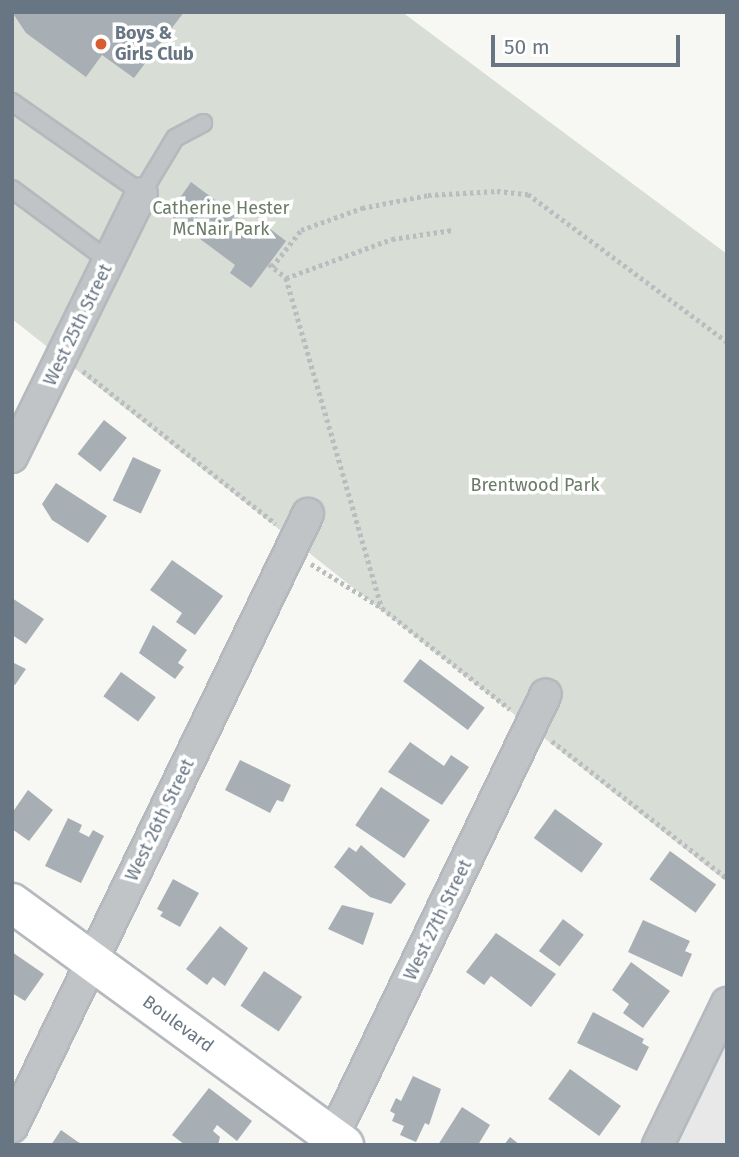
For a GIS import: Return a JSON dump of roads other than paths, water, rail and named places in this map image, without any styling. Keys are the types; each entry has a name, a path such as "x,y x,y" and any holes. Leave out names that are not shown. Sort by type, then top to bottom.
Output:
{"main road":[{"name":"Boulevard","path":"12,903 336,1142"}],"street":[{"name":"West 25th Street","path":"12,457 142,193"},
{"name":"West 26th Street","path":"12,1127 308,514"},
{"name":"West 27th Street","path":"336,1142 546,694"},
{"path":"658,1145 727,1003"}],"lane":[{"path":"12,102 142,193 175,138 203,123"},
{"path":"12,189 109,261"}],"place":[{"name":"Boys & Girls Club","path":"101,44"}],"park label":[{"name":"Catherine Hester McNair Park","path":"221,220"},
{"name":"Brentwood Park","path":"535,485"}]}
